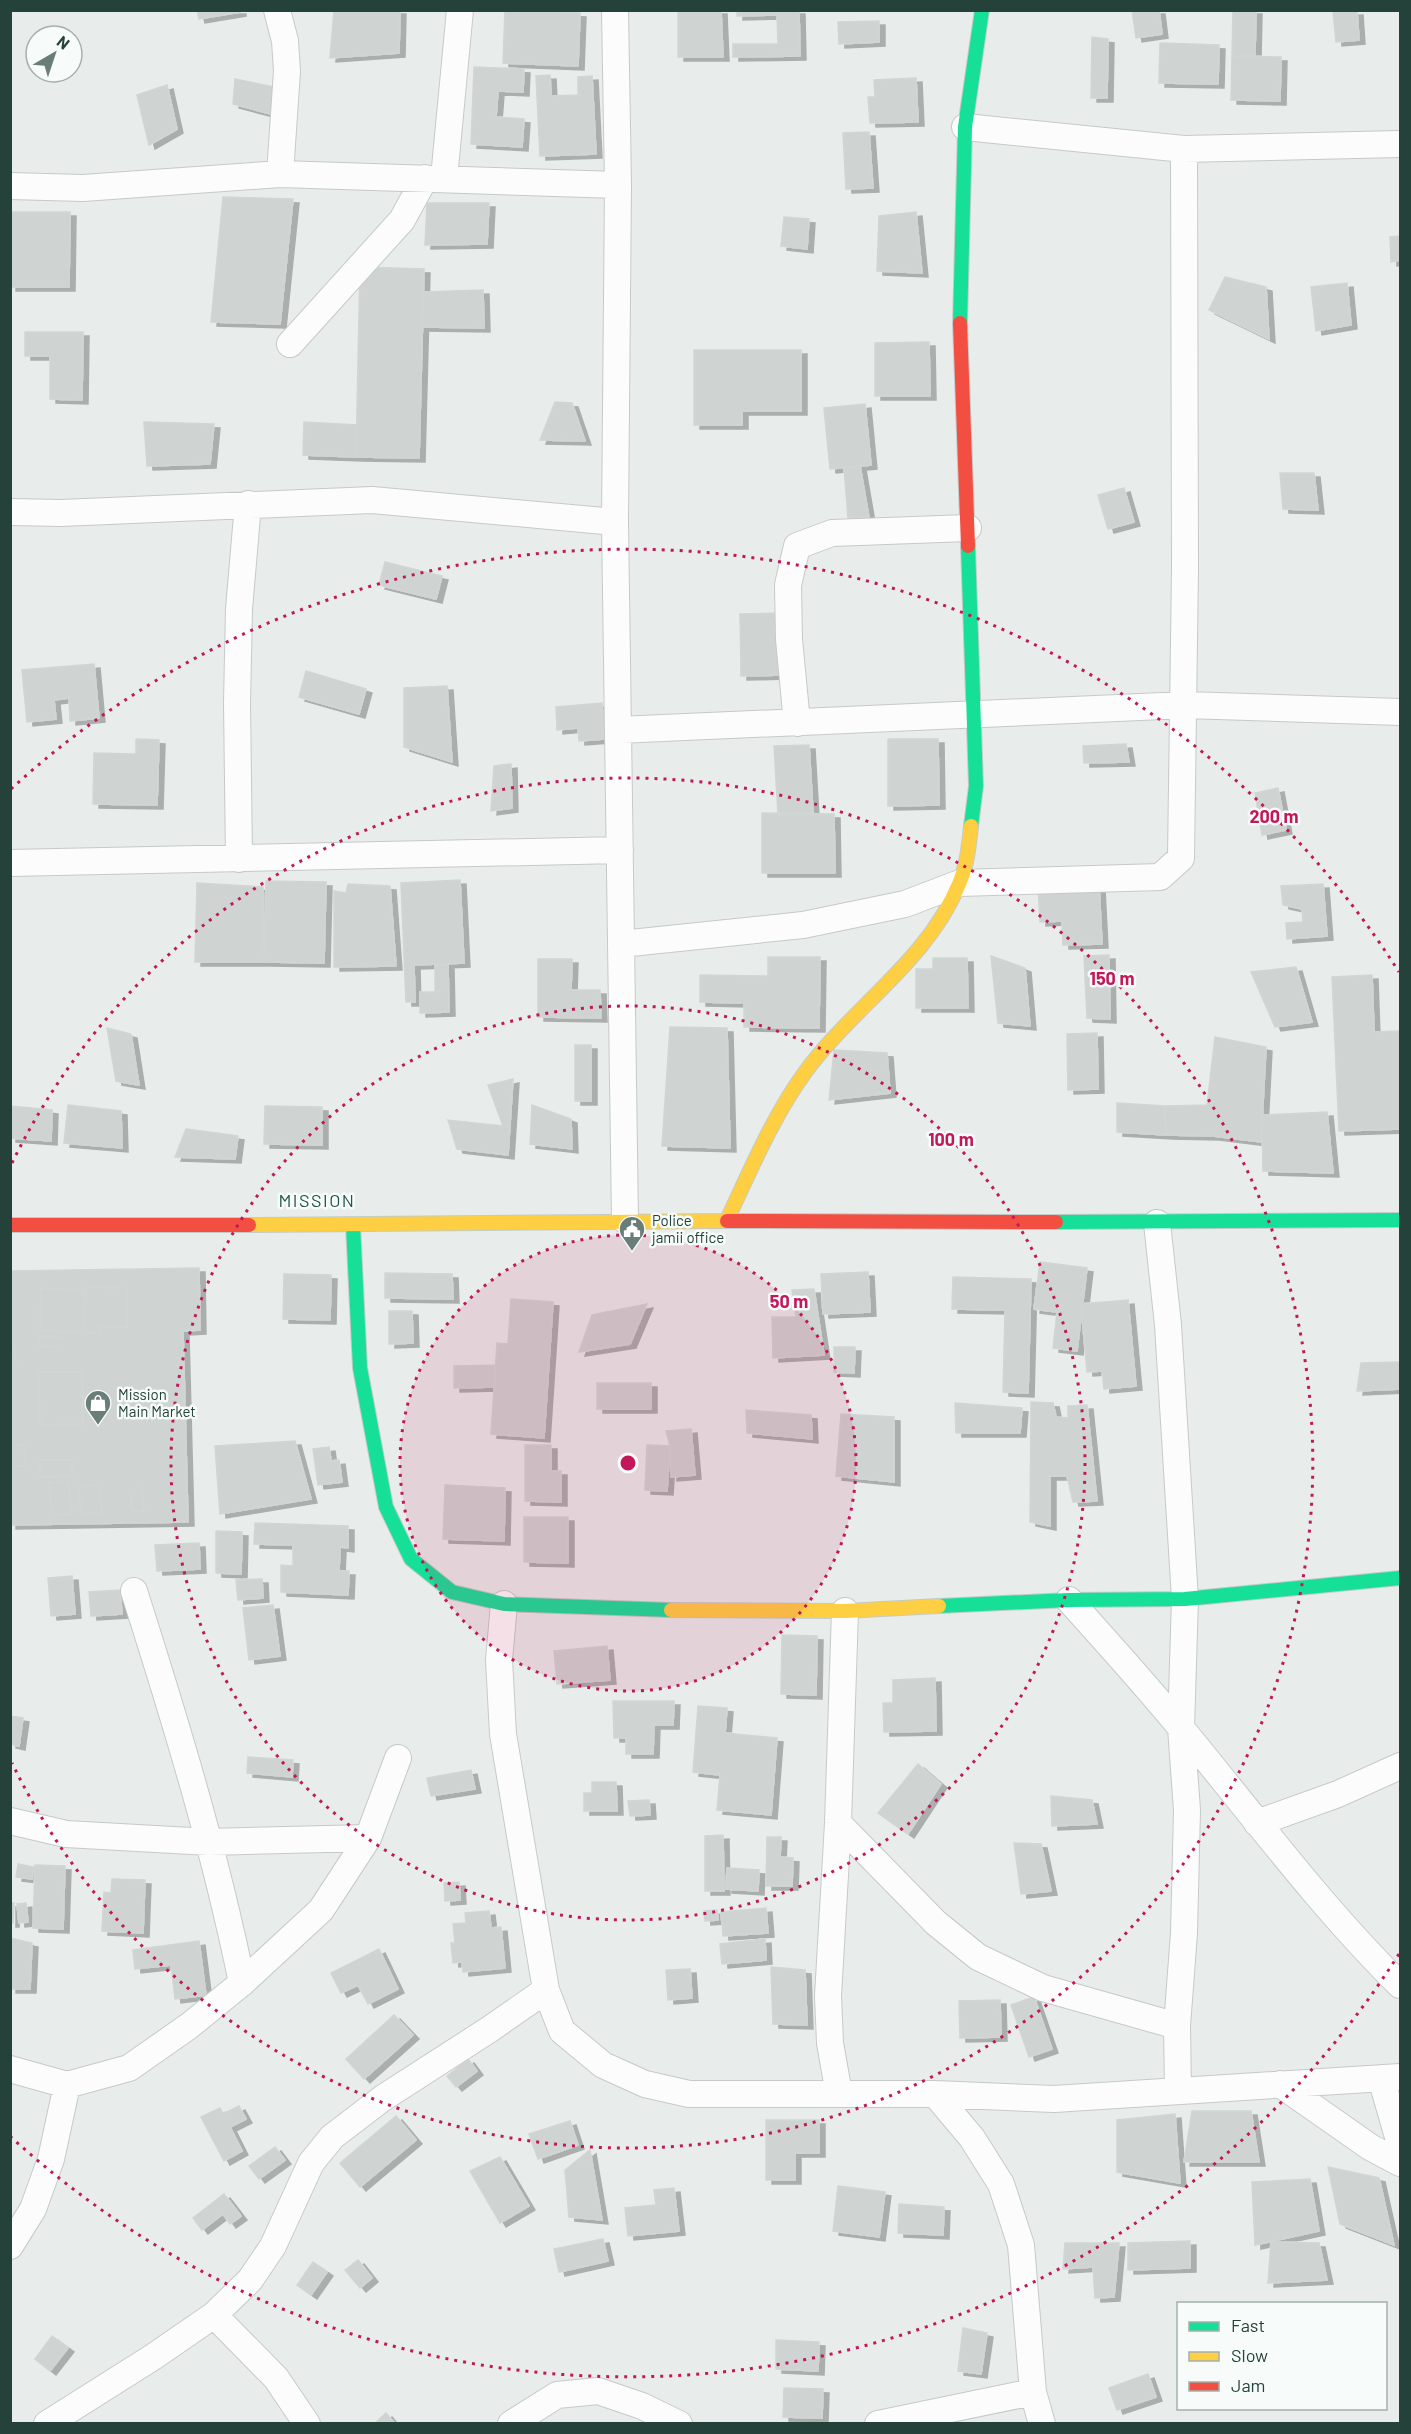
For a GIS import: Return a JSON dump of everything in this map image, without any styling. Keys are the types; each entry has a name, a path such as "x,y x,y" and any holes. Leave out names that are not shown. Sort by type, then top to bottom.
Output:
{"street":[{"path":"277,10 285,41 287,71 280,174"},
{"path":"290,344 402,220 434,178 460,10"},
{"path":"615,10 618,185 615,522 625,1220"},
{"path":"727,1220 776,1117 806,1070 837,1032 914,957 945,915 960,883 976,786 960,311 965,127 982,10"},
{"path":"965,127 1184,148 1401,144"},
{"path":"621,944 802,925 905,904 960,883 1160,877 1181,858 1185,705 1184,148"},
{"path":"10,186 83,188 280,174 618,185"},
{"path":"10,512 61,513 372,500 615,522"},
{"path":"238,859 239,609 248,504"},
{"path":"797,723 789,639 789,585 797,546 831,532 968,528"},
{"path":"618,730 1185,705 1401,712"},
{"path":"10,863 620,850"},
{"path":"10,1225 354,1225 625,1220 1157,1223 1401,1220"},
{"path":"1157,1223 1168,1326 1185,1599 1181,1728 1187,1810 1185,1933 1177,2026 1178,2090"},
{"path":"354,1225 360,1368 386,1507 411,1559 452,1592 504,1604 691,1611 844,1611 1069,1600 1185,1599 1401,1578"},
{"path":"134,1592 209,1842 227,1911 242,1983"},
{"path":"1069,1600 1181,1728 1257,1823 1365,1950 1401,1985"},
{"path":"504,1604 499,1660 503,1734 546,1990 562,2031 603,2065 645,2084 689,2094 935,2094 1054,2099 1391,2078 1401,2144"},
{"path":"839,2094 830,2043 828,1996 838,1823 844,1611"},
{"path":"10,2069 68,2085 129,2068 189,2026 242,1983 321,1910 368,1838 398,1758"},
{"path":"1257,1823 1338,1794 1401,1766"},
{"path":"10,1821 66,1834 209,1842 368,1838"},
{"path":"838,1823 936,1923 978,1957 1043,1988 1177,2026"},
{"path":"47,2424 153,2357 214,2315 250,2280 273,2246 311,2163 332,2137 384,2098 546,1990"},
{"path":"1280,2084 1370,2147 1401,2163"},
{"path":"10,2246 33,2209 51,2159 68,2085"},
{"path":"935,2094 972,2138 1002,2184 1021,2244 1033,2392 1042,2424"},
{"path":"214,2315 276,2378 307,2424"},
{"path":"511,2424 556,2395 598,2391 642,2406 679,2424"},
{"path":"878,2424 1033,2392"}],"building":[{"path":"197,10 240,10 240,12 199,19"},
{"path":"334,10 400,10 399,53 330,58"},
{"path":"505,10 580,13 578,66 503,63"},
{"path":"678,10 721,10 723,57 678,57"},
{"path":"737,10 799,10 800,56 733,57 733,44 778,44 777,15 737,16"},
{"path":"1132,10 1159,10 1162,34 1136,38"},
{"path":"1233,10 1256,10 1255,55 1232,56"},
{"path":"1357,11 1359,40 1336,42 1333,12"},
{"path":"879,21 879,42 839,44 838,22"},
{"path":"1092,37 1108,39 1107,98 1091,98"},
{"path":"1160,43 1219,45 1218,84 1159,83"},
{"path":"1232,56 1281,57 1280,101 1231,100"},
{"path":"474,67 524,69 523,92 498,91 496,117 524,119 522,147 471,144"},
{"path":"550,75 551,96 578,95 578,77 592,76 596,154 540,156 536,76"},
{"path":"916,78 918,122 870,123 868,97 875,97 874,80"},
{"path":"235,79 279,88 275,115 233,104"},
{"path":"167,85 177,129 149,145 137,95"},
{"path":"869,132 873,188 846,189 843,133"},
{"path":"223,197 293,199 280,324 211,322"},
{"path":"427,203 489,203 487,244 425,245"},
{"path":"10,212 70,212 69,287 10,287"},
{"path":"916,212 922,273 877,271 879,216"},
{"path":"784,217 809,219 807,249 781,246"},
{"path":"1400,236 1400,260 1391,262 1390,237"},
{"path":"360,267 424,269 419,458 356,457"},
{"path":"1225,277 1266,287 1269,339 1209,310"},
{"path":"1347,283 1351,325 1316,331 1311,287"},
{"path":"483,290 484,328 422,327 423,292"},
{"path":"25,332 83,332 82,400 50,399 50,356 25,356"},
{"path":"929,342 930,396 875,396 875,343"},
{"path":"694,350 801,350 801,411 742,411 742,425 694,425"},
{"path":"555,402 572,403 585,441 540,440"},
{"path":"865,404 871,465 830,469 824,408"},
{"path":"144,422 214,424 210,464 147,466"},
{"path":"304,422 357,425 356,457 303,455"},
{"path":"860,466 869,518 848,518 844,468"},
{"path":"1280,473 1314,473 1318,510 1283,509"},
{"path":"1124,488 1134,522 1108,529 1098,495"},
{"path":"385,562 442,576 436,599 379,585"},
{"path":"781,613 783,675 741,676 740,614"},
{"path":"94,664 99,718 70,721 69,698 54,700 56,719 27,722 22,670"},
{"path":"306,671 366,689 359,714 299,697"},
{"path":"447,686 452,762 404,747 404,688"},
{"path":"602,703 604,739 579,741 578,728 557,730 556,707"},
{"path":"136,739 159,740 157,805 93,804 94,753 136,754"},
{"path":"888,739 938,739 939,805 888,806"},
{"path":"1126,744 1129,762 1084,763 1083,746"},
{"path":"809,745 813,813 778,815 774,746"},
{"path":"511,764 512,808 491,811 494,766"},
{"path":"1278,788 1286,830 1262,835 1255,793"},
{"path":"762,813 834,814 835,873 762,873"},
{"path":"460,880 464,963 414,965 415,1002 406,1002 401,883"},
{"path":"266,881 326,882 324,963 264,962"},
{"path":"197,883 263,887 264,962 195,962"},
{"path":"348,884 390,886 396,966 334,967 334,891 346,893"},
{"path":"1323,884 1327,936 1287,939 1286,923 1303,922 1302,909 1283,905 1281,886"},
{"path":"1099,885 1102,944 1063,945 1062,921 1040,922 1038,887"},
{"path":"1109,955 1110,1019 1087,1018 1084,956"},
{"path":"991,956 1025,968 1030,1026 998,1023"},
{"path":"768,957 820,957 819,1028 744,1027 744,1003 700,1002 700,975 768,976"},
{"path":"933,958 967,958 968,1008 916,1008 916,969 933,969"},
{"path":"538,959 572,959 571,990 600,990 601,1018 538,1017"},
{"path":"435,965 448,965 449,1012 420,1013 420,992 435,992"},
{"path":"1296,967 1312,1022 1275,1027 1251,972"},
{"path":"1372,975 1374,1032 1400,1031 1400,1129 1339,1131 1332,977"},
{"path":"670,1027 727,1028 730,1148 662,1146"},
{"path":"107,1028 131,1034 139,1085 116,1081"},
{"path":"1097,1033 1098,1089 1068,1090 1067,1034"},
{"path":"1215,1037 1266,1047 1261,1142 1213,1136 1166,1135 1165,1106 1207,1105"},
{"path":"575,1045 591,1045 591,1101 575,1101"},
{"path":"834,1050 887,1053 890,1093 829,1100"},
{"path":"513,1079 508,1155 457,1149 448,1120 503,1126 488,1085"},
{"path":"1117,1103 1165,1106 1166,1135 1117,1132"},
{"path":"68,1105 121,1111 122,1148 64,1143"},
{"path":"532,1105 571,1119 572,1149 530,1144"},
{"path":"10,1106 52,1110 51,1141 10,1138"},
{"path":"265,1106 322,1107 322,1145 264,1144"},
{"path":"1327,1112 1333,1173 1263,1171 1262,1115"},
{"path":"186,1129 238,1136 235,1159 175,1157"},
{"path":"1040,1262 1087,1268 1077,1351 1053,1348 1057,1312 1034,1309"},
{"name":"Mission Main Market","path":"199,1268 200,1330 183,1331 188,1522 10,1525 10,1271"},
{"path":"868,1272 870,1312 823,1314 821,1274"},
{"path":"385,1273 452,1274 453,1299 385,1298"},
{"path":"284,1274 331,1275 330,1320 283,1319"},
{"path":"953,1277 1031,1279 1028,1393 1003,1392 1005,1310 952,1309"},
{"path":"86,1287 127,1288 127,1327 100,1327 100,1333 85,1333"},
{"path":"41,1288 84,1290 83,1332 40,1331"},
{"path":"814,1289 824,1355 773,1358 772,1317 796,1317 792,1290"},
{"path":"511,1299 553,1302 544,1438 491,1434 497,1343 508,1344"},
{"path":"1128,1300 1136,1386 1104,1389 1102,1371 1087,1372 1081,1304"},
{"path":"647,1304 630,1344 579,1352 592,1315"},
{"path":"389,1311 412,1311 413,1343 389,1344"},
{"path":"39,1336 62,1337 61,1347 39,1346"},
{"path":"15,1344 16,1365 10,1365 10,1345"},
{"path":"834,1347 855,1347 854,1373 834,1372"},
{"path":"1400,1362 1400,1389 1357,1391 1361,1363"},
{"path":"495,1365 495,1387 454,1388 454,1366"},
{"path":"39,1372 82,1372 83,1424 40,1425"},
{"path":"597,1383 651,1383 651,1409 597,1409"},
{"path":"1031,1402 1053,1403 1056,1417 1068,1418 1068,1406 1087,1405 1097,1501 1073,1502 1067,1476 1050,1476 1050,1526 1030,1522"},
{"path":"955,1403 1022,1408 1020,1433 956,1433"},
{"path":"746,1410 811,1415 812,1439 747,1433"},
{"path":"841,1414 894,1417 894,1482 836,1476"},
{"path":"691,1429 695,1475 671,1477 670,1446 666,1431"},
{"path":"295,1441 311,1499 220,1514 215,1446"},
{"path":"10,1445 24,1445 25,1466 10,1466"},
{"path":"525,1445 551,1445 551,1471 561,1471 561,1502 525,1501"},
{"path":"647,1445 670,1446 667,1491 645,1490"},
{"path":"329,1447 331,1461 339,1460 342,1482 318,1485 313,1449"},
{"path":"40,1460 72,1460 72,1476 40,1477"},
{"path":"68,1481 72,1514 52,1515 49,1483"},
{"path":"99,1485 102,1512 81,1514 79,1487"},
{"path":"445,1485 505,1488 504,1541 443,1539"},
{"path":"142,1488 144,1511 132,1511 130,1489"},
{"path":"524,1517 568,1517 568,1563 524,1562"},
{"path":"255,1523 348,1526 348,1548 340,1547 339,1571 349,1571 348,1595 281,1592 281,1565 293,1566 293,1545 254,1544"},
{"path":"216,1531 242,1532 241,1574 216,1573"},
{"path":"199,1543 200,1569 157,1571 155,1545"},
{"path":"72,1576 75,1614 51,1616 48,1578"},
{"path":"262,1579 263,1598 238,1600 236,1580"},
{"path":"120,1590 122,1614 91,1616 89,1592"},
{"path":"273,1605 280,1656 249,1660 243,1608"},
{"path":"782,1635 817,1636 816,1695 781,1694"},
{"path":"607,1646 610,1680 557,1684 554,1651"},
{"path":"935,1678 936,1731 884,1732 883,1703 893,1703 893,1680"},
{"path":"613,1701 674,1701 673,1725 654,1725 653,1754 626,1754 626,1738 614,1738"},
{"path":"698,1706 727,1708 725,1733 777,1738 771,1815 717,1810 720,1775 693,1772"},
{"path":"10,1716 23,1718 19,1746 10,1744"},
{"path":"248,1757 293,1760 292,1777 247,1773"},
{"path":"918,1764 941,1784 908,1834 878,1813"},
{"path":"471,1770 475,1789 431,1796 427,1778"},
{"path":"592,1782 616,1782 617,1811 584,1811 584,1793 592,1793"},
{"path":"1051,1796 1092,1800 1097,1824 1052,1826"},
{"path":"649,1800 650,1815 630,1816 628,1801"},
{"path":"723,1835 724,1891 705,1891 705,1836"},
{"path":"767,1837 781,1837 780,1857 793,1858 792,1886 766,1886"},
{"path":"1014,1843 1041,1844 1051,1891 1021,1894"},
{"path":"18,1864 34,1867 32,1879 16,1877"},
{"path":"35,1865 65,1866 63,1929 33,1928"},
{"path":"727,1868 759,1870 758,1891 726,1889"},
{"path":"112,1879 145,1880 143,1933 102,1931 104,1892 111,1893"},
{"path":"459,1882 460,1900 445,1901 444,1883"},
{"path":"10,1903 14,1903 13,1923 10,1923"},
{"path":"26,1903 28,1922 19,1923 17,1904"},
{"path":"766,1908 768,1933 723,1936 721,1912"},
{"path":"717,1910 718,1920 705,1921 704,1911"},
{"path":"489,1911 491,1928 501,1927 505,1968 463,1972 462,1962 453,1963 451,1943 455,1943 453,1924 466,1923 465,1913"},
{"path":"10,1938 32,1943 30,1989 10,1989"},
{"path":"765,1939 766,1960 722,1964 720,1944"},
{"path":"199,1941 206,1995 175,1999 171,1965 135,1969 133,1950"},
{"path":"379,1949 398,1989 368,2004 358,1985 341,1993 331,1973"},
{"path":"771,1967 805,1970 807,2025 773,2024"},
{"path":"690,1969 692,1998 668,2000 666,1970"},
{"path":"1034,1997 1052,2049 1029,2057 1011,2005"},
{"path":"1000,2000 1001,2037 960,2038 959,2001"},
{"path":"394,2015 413,2035 364,2079 346,2059"},
{"path":"468,2059 477,2071 456,2087 447,2076"},
{"path":"239,2106 246,2119 230,2127 242,2151 224,2161 201,2117 220,2108 223,2114"},
{"path":"1192,2111 1251,2111 1259,2162 1184,2162"},
{"path":"1175,2114 1180,2183 1117,2172 1117,2120"},
{"path":"396,2116 416,2140 360,2187 340,2163"},
{"path":"766,2120 819,2120 819,2153 795,2153 795,2180 766,2180"},
{"path":"570,2121 578,2145 538,2159 529,2134"},
{"path":"275,2147 285,2160 259,2179 249,2166"},
{"path":"590,2150 602,2220 569,2217 565,2170"},
{"path":"500,2157 529,2206 500,2223 470,2171"},
{"path":"1328,2167 1379,2178 1394,2245 1340,2224"},
{"path":"1310,2179 1319,2231 1255,2245 1252,2182"},
{"path":"838,2186 885,2192 879,2237 833,2231"},
{"path":"674,2188 679,2231 628,2236 625,2208 656,2205 654,2190"},
{"path":"224,2194 241,2216 230,2224 223,2214 202,2230 193,2218"},
{"path":"899,2204 944,2207 943,2235 898,2233"},
{"path":"603,2239 608,2261 559,2272 554,2249"},
{"path":"1190,2241 1190,2268 1128,2270 1128,2243"},
{"path":"1271,2242 1319,2243 1327,2280 1268,2283"},
{"path":"1065,2243 1119,2243 1114,2297 1095,2298 1093,2267 1063,2269"},
{"path":"358,2260 372,2278 360,2288 345,2270"},
{"path":"313,2262 327,2272 311,2295 297,2285"},
{"path":"963,2328 987,2333 981,2374 958,2371"},
{"path":"52,2336 68,2348 50,2371 35,2359"},
{"path":"776,2340 819,2342 818,2371 776,2369"},
{"path":"1148,2374 1156,2397 1117,2410 1109,2388"},
{"path":"784,2388 823,2389 822,2418 783,2417"},
{"path":"386,2413 395,2424 374,2424"}],"traffic: fast":[{"path":"960,323 965,127 982,10"},
{"path":"968,546 976,786 971,826"},
{"path":"1056,1222 1400,1220"},
{"path":"353,1225 360,1368 386,1507 411,1559 452,1592 504,1604 671,1610"},
{"path":"939,1606 1069,1600 1185,1599 1400,1578"}],"traffic: slow":[{"path":"727,1220 773,1124 794,1088 825,1047 910,959 929,936 945,911 964,870 971,826"},
{"path":"249,1225 727,1221"},
{"path":"671,1610 845,1611 939,1606"}],"traffic: jam":[{"path":"960,323 968,546"},
{"path":"727,1221 1056,1222"},
{"path":"10,1225 249,1225"}],"place":[{"name":"Police jamii office","path":"632,1252"},
{"name":"Mission Main Market","path":"98,1426"}],"district":[{"name":"MISSION","path":"317,1200"}]}
